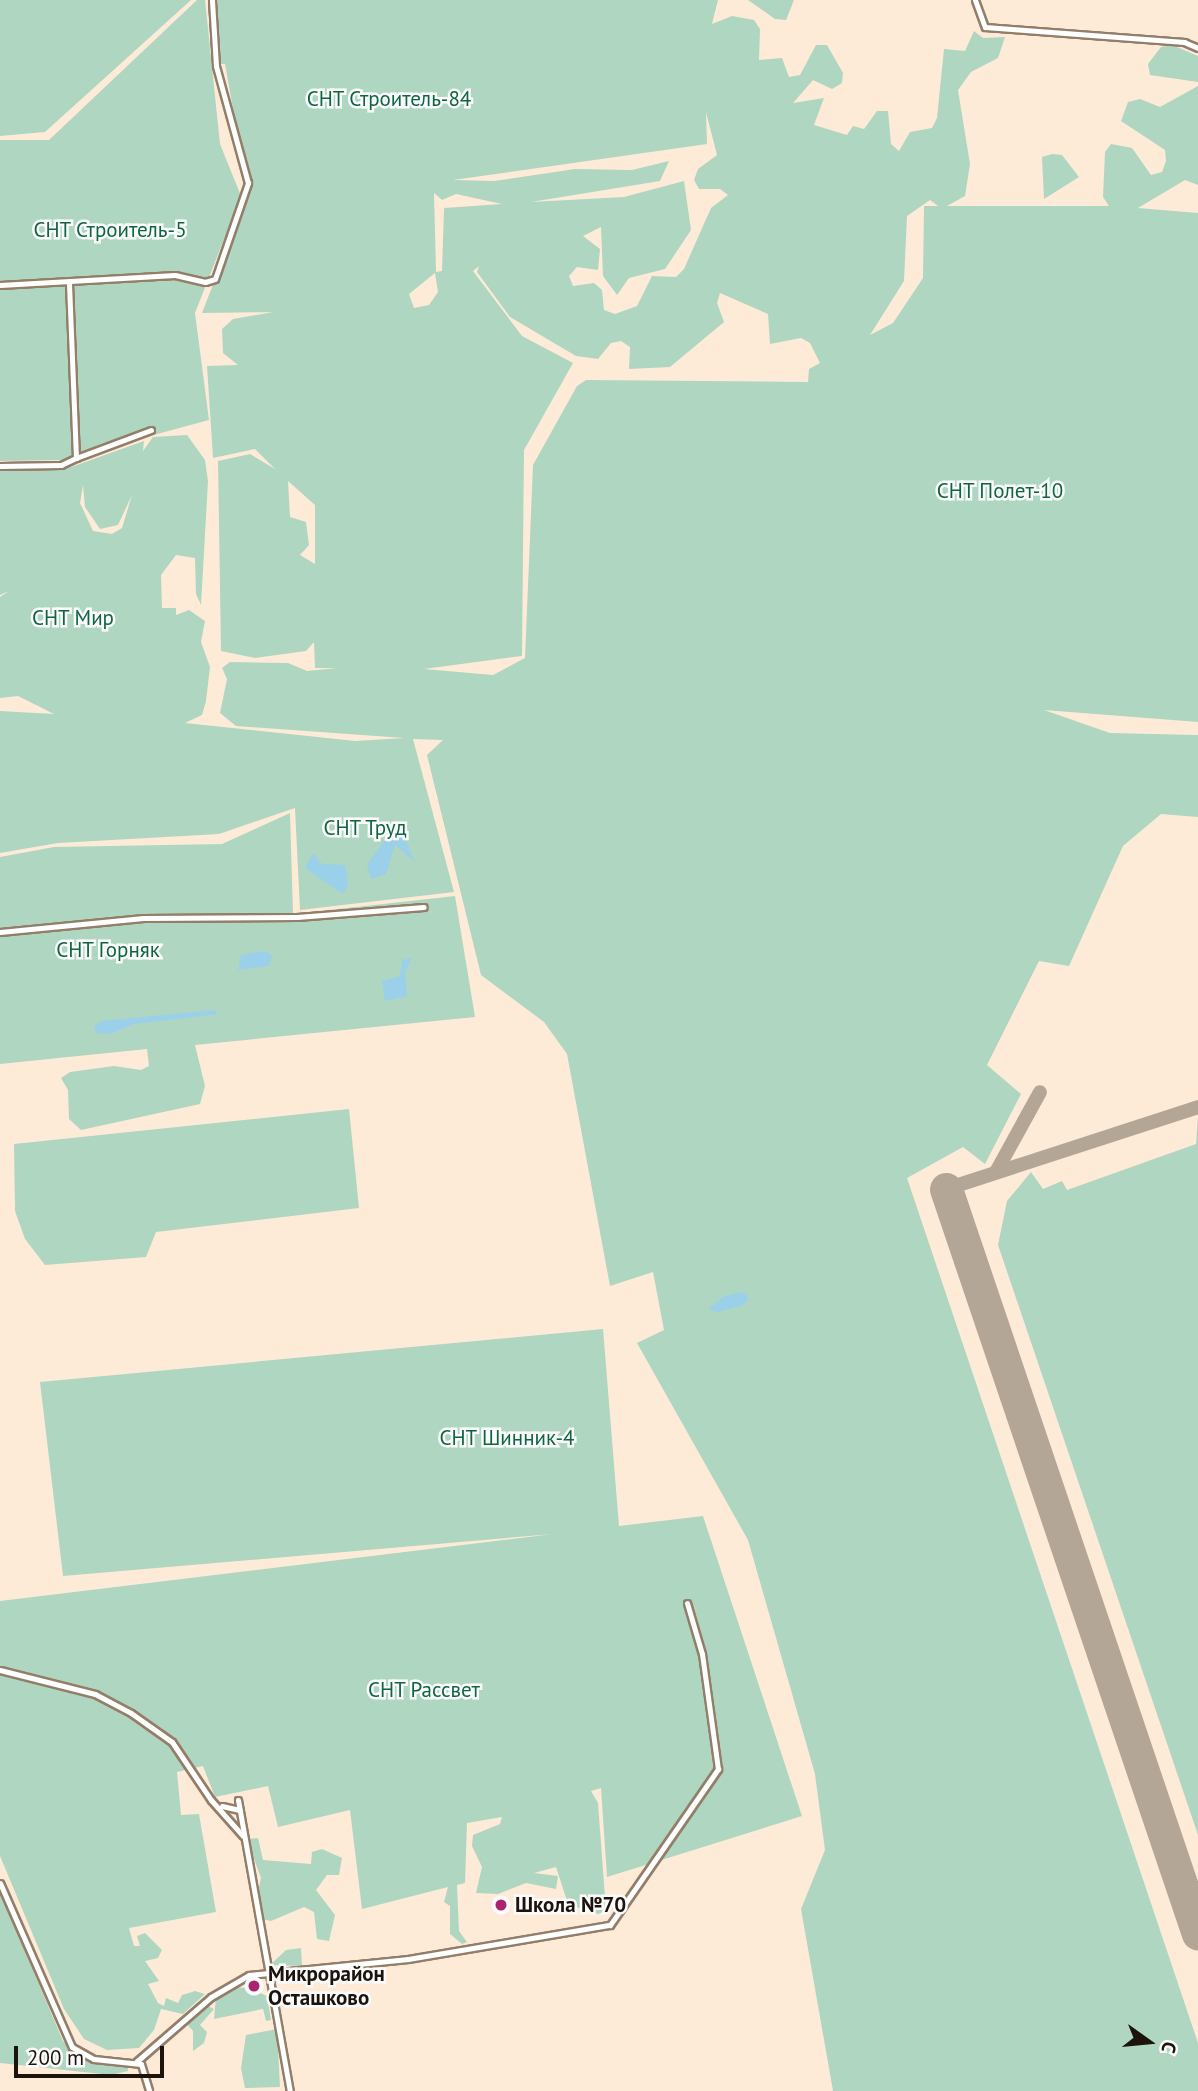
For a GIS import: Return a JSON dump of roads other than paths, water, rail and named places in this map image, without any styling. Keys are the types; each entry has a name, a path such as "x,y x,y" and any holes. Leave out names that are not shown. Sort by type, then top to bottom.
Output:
{"street":[{"path":"0,285 175,275 211,283 219,271 248,183 216,66 212,0"},
{"path":"975,0 985,27 1184,42 1198,48"},
{"path":"69,282 76,458"},
{"path":"0,466 61,465 151,430"},
{"path":"0,932 143,918 307,917 424,907"},
{"path":"135,2062 229,1984 270,1971 408,1959 610,1925 718,1769 702,1654 687,1603"},
{"path":"0,1670 95,1693 131,1713 172,1742 243,1836"},
{"path":"238,1800 290,2091"},
{"path":"219,1806 240,1810"},
{"path":"0,1883 72,2047 94,2059 135,2062 144,2068 149,2091"}],"water":[{"path":"398,822 414,861 395,845 386,874 371,879 367,865"},
{"path":"313,853 322,864 345,865 348,885 343,894 305,868"},
{"path":"264,951 272,955 269,966 238,970 241,955"},
{"path":"412,958 405,972 407,996 385,1001 382,981 400,976 402,960"},
{"path":"214,1010 218,1014 133,1024 111,1034 96,1033 94,1027 102,1021"},
{"path":"743,1292 749,1299 743,1305 718,1312 708,1309 725,1296"}],"place":[{"name":"Школа №70","path":"501,1905"},
{"name":"Микрорайон Осташково","path":"254,1986"}],"park label":[{"name":"СНТ Строитель-84","path":"389,99"},
{"name":"СНТ Строитель-5","path":"110,230"},
{"name":"СНТ Полет-10","path":"1000,491"},
{"name":"СНТ Мир","path":"73,618"},
{"name":"СНТ Труд","path":"365,828"},
{"name":"СНТ Горняк","path":"108,950"},
{"name":"СНТ Шинник-4","path":"507,1438"},
{"name":"СНТ Рассвет","path":"424,1690"}]}
